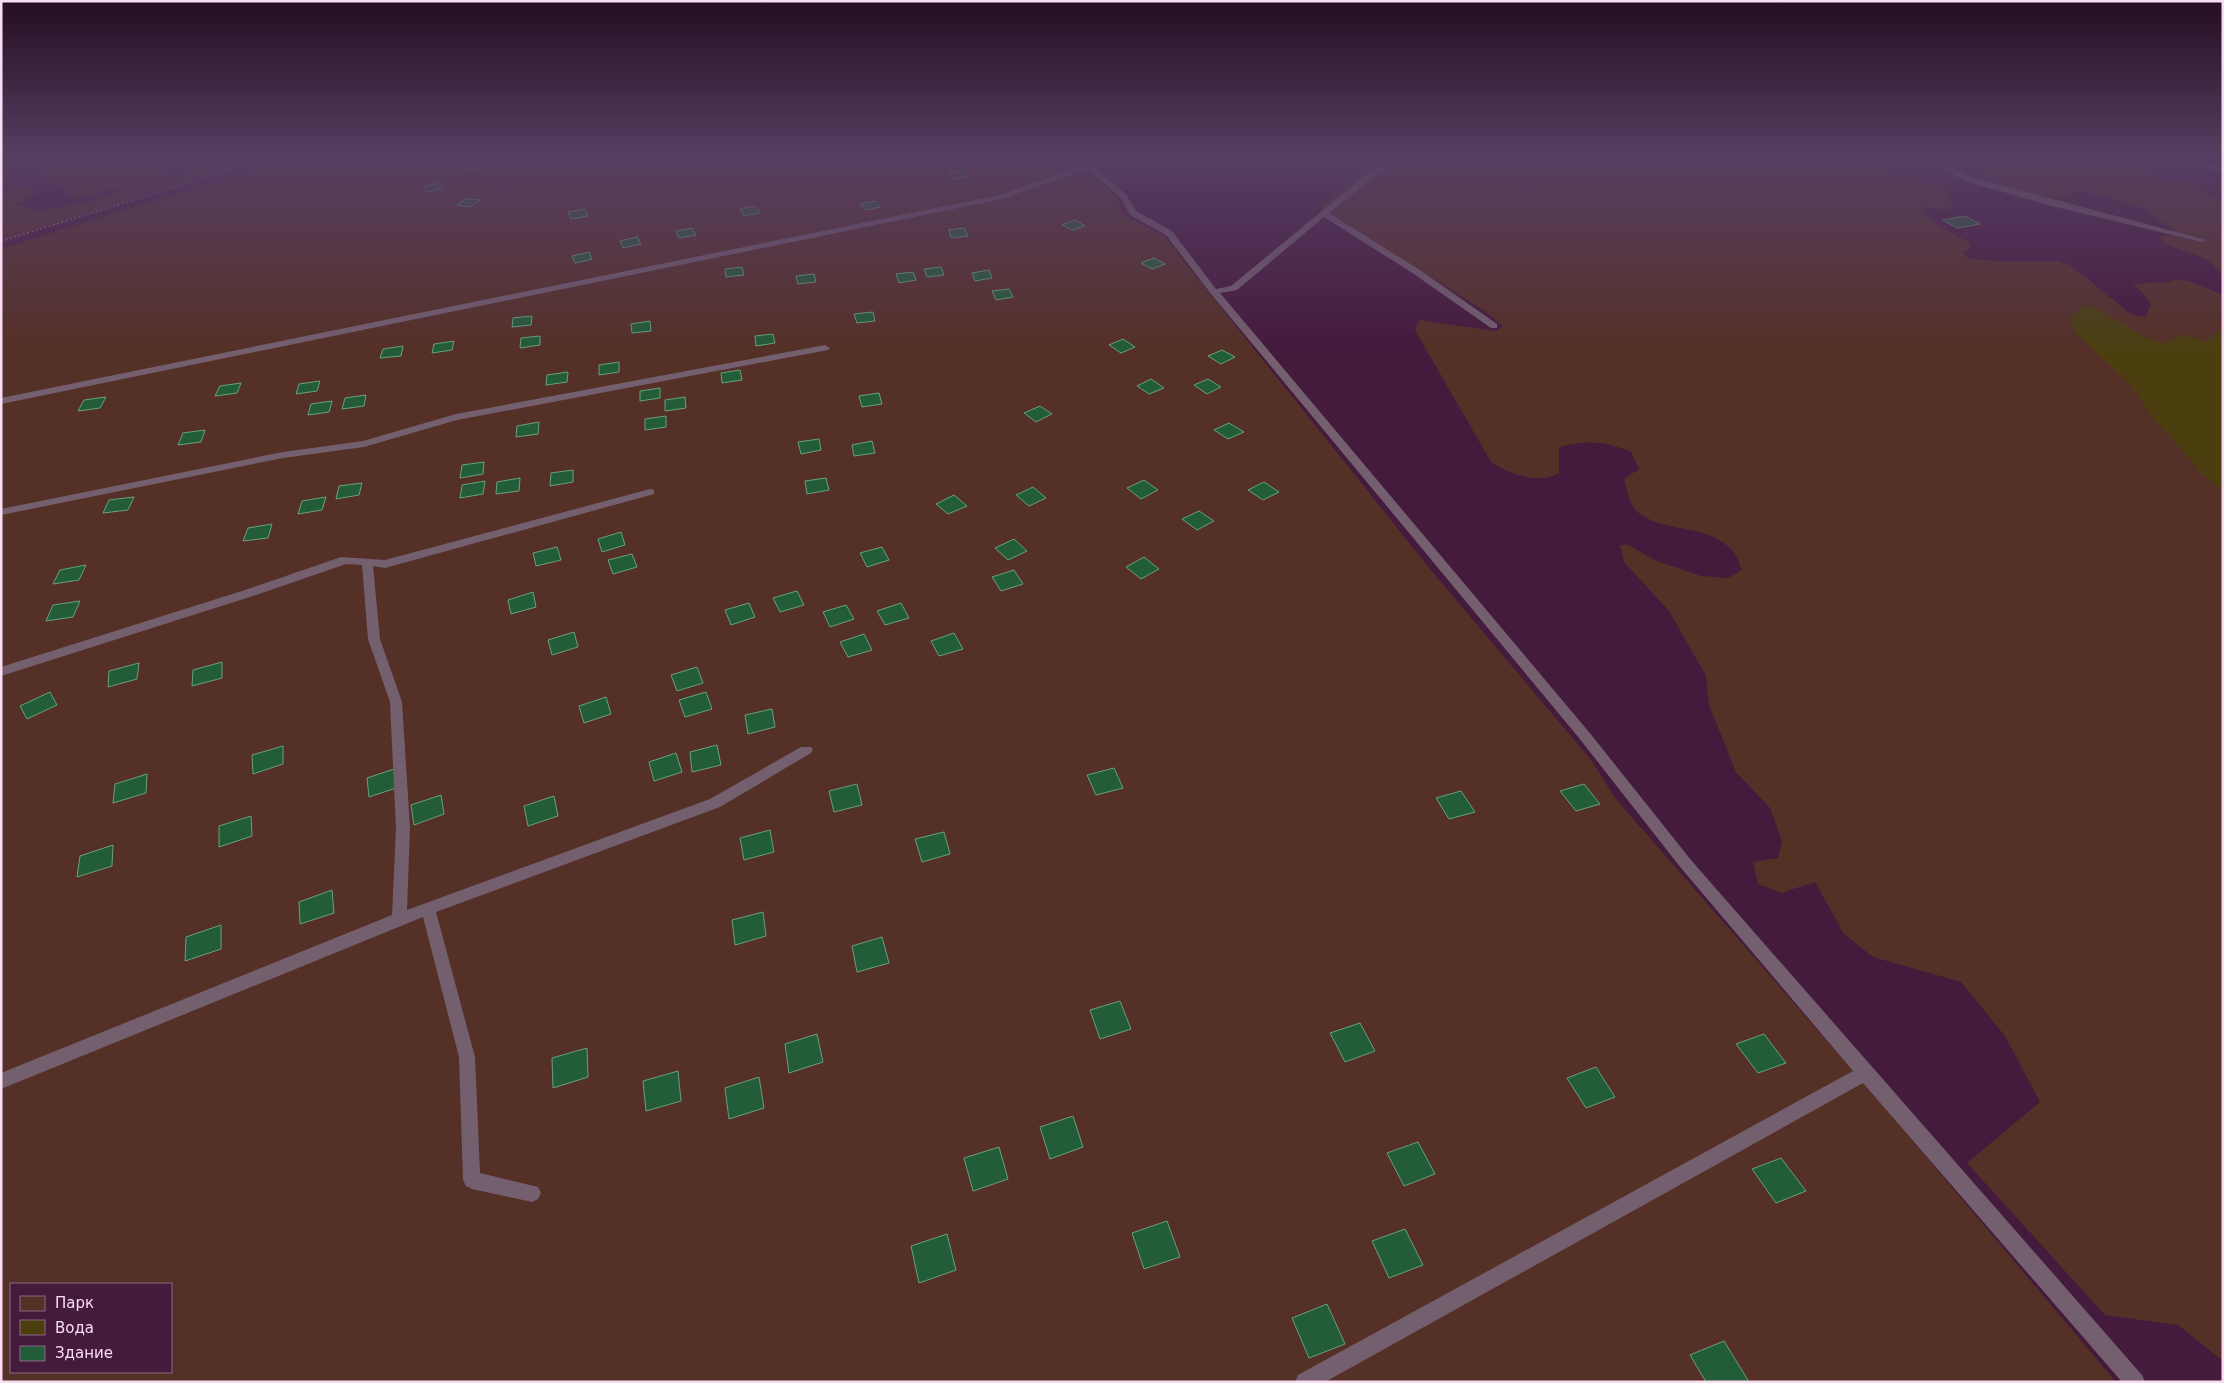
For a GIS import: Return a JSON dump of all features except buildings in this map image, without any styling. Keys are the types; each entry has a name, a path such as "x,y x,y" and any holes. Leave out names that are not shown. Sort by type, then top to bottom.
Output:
{"lane":[{"path":"1,401 886,221"},
{"path":"1147,221 1169,233 1214,292 1584,735 1686,864 2135,1382"},
{"path":"1214,292 1234,288 1314,221"},
{"path":"1335,221 1417,272 1494,326"},
{"path":"2120,221 2202,240"},
{"path":"1,512 283,455 364,444 456,417 825,348"},
{"path":"1,672 249,593 345,560 385,564 650,492"},
{"path":"367,562 374,639 396,702 403,828 399,919"},
{"path":"1,1081 399,919 715,802 806,750"},
{"path":"428,908 467,1057 472,1180 532,1193"},
{"path":"1305,1382 1865,1072"}],"path":[{"path":"1,241 67,221"}],"green space":[{"path":"1,221 63,221 1,240"},
{"path":"91,221 1134,221 1164,236 1430,569 1592,761 1615,798 1875,1096 2116,1382 1,1382 1,249"},
{"path":"1341,221 1932,221 1971,244 1969,249 1963,252 1969,259 2011,262 2057,261 2072,266 2128,312 2137,316 2146,316 2151,305 2143,293 2133,284 2181,280 2223,295 2223,1361 2178,1325 2105,1315 1967,1163 2040,1102 2005,1036 1961,982 1873,957 1844,934 1815,882 1781,893 1758,884 1753,862 1778,858 1782,841 1770,808 1736,772 1709,705 1706,676 1669,611 1624,562 1620,545 1628,545 1657,561 1701,576 1728,578 1742,570 1737,557 1722,542 1711,536 1662,524 1636,511 1629,498 1624,479 1639,469 1631,452 1622,448 1596,443 1578,443 1559,447 1559,473 1543,478 1515,474 1491,462 1415,330 1419,320 1496,331 1503,326 1483,310"},
{"path":"2159,221 2223,221 2223,276 2209,261 2175,248 2159,237 2179,233"}],"water":[{"path":"2084,305 2102,311 2146,338 2165,343 2186,334 2207,343 2211,336 2219,331 2223,332 2223,491 2202,473 2152,416 2132,386 2077,334 2072,325 2072,317"}]}
